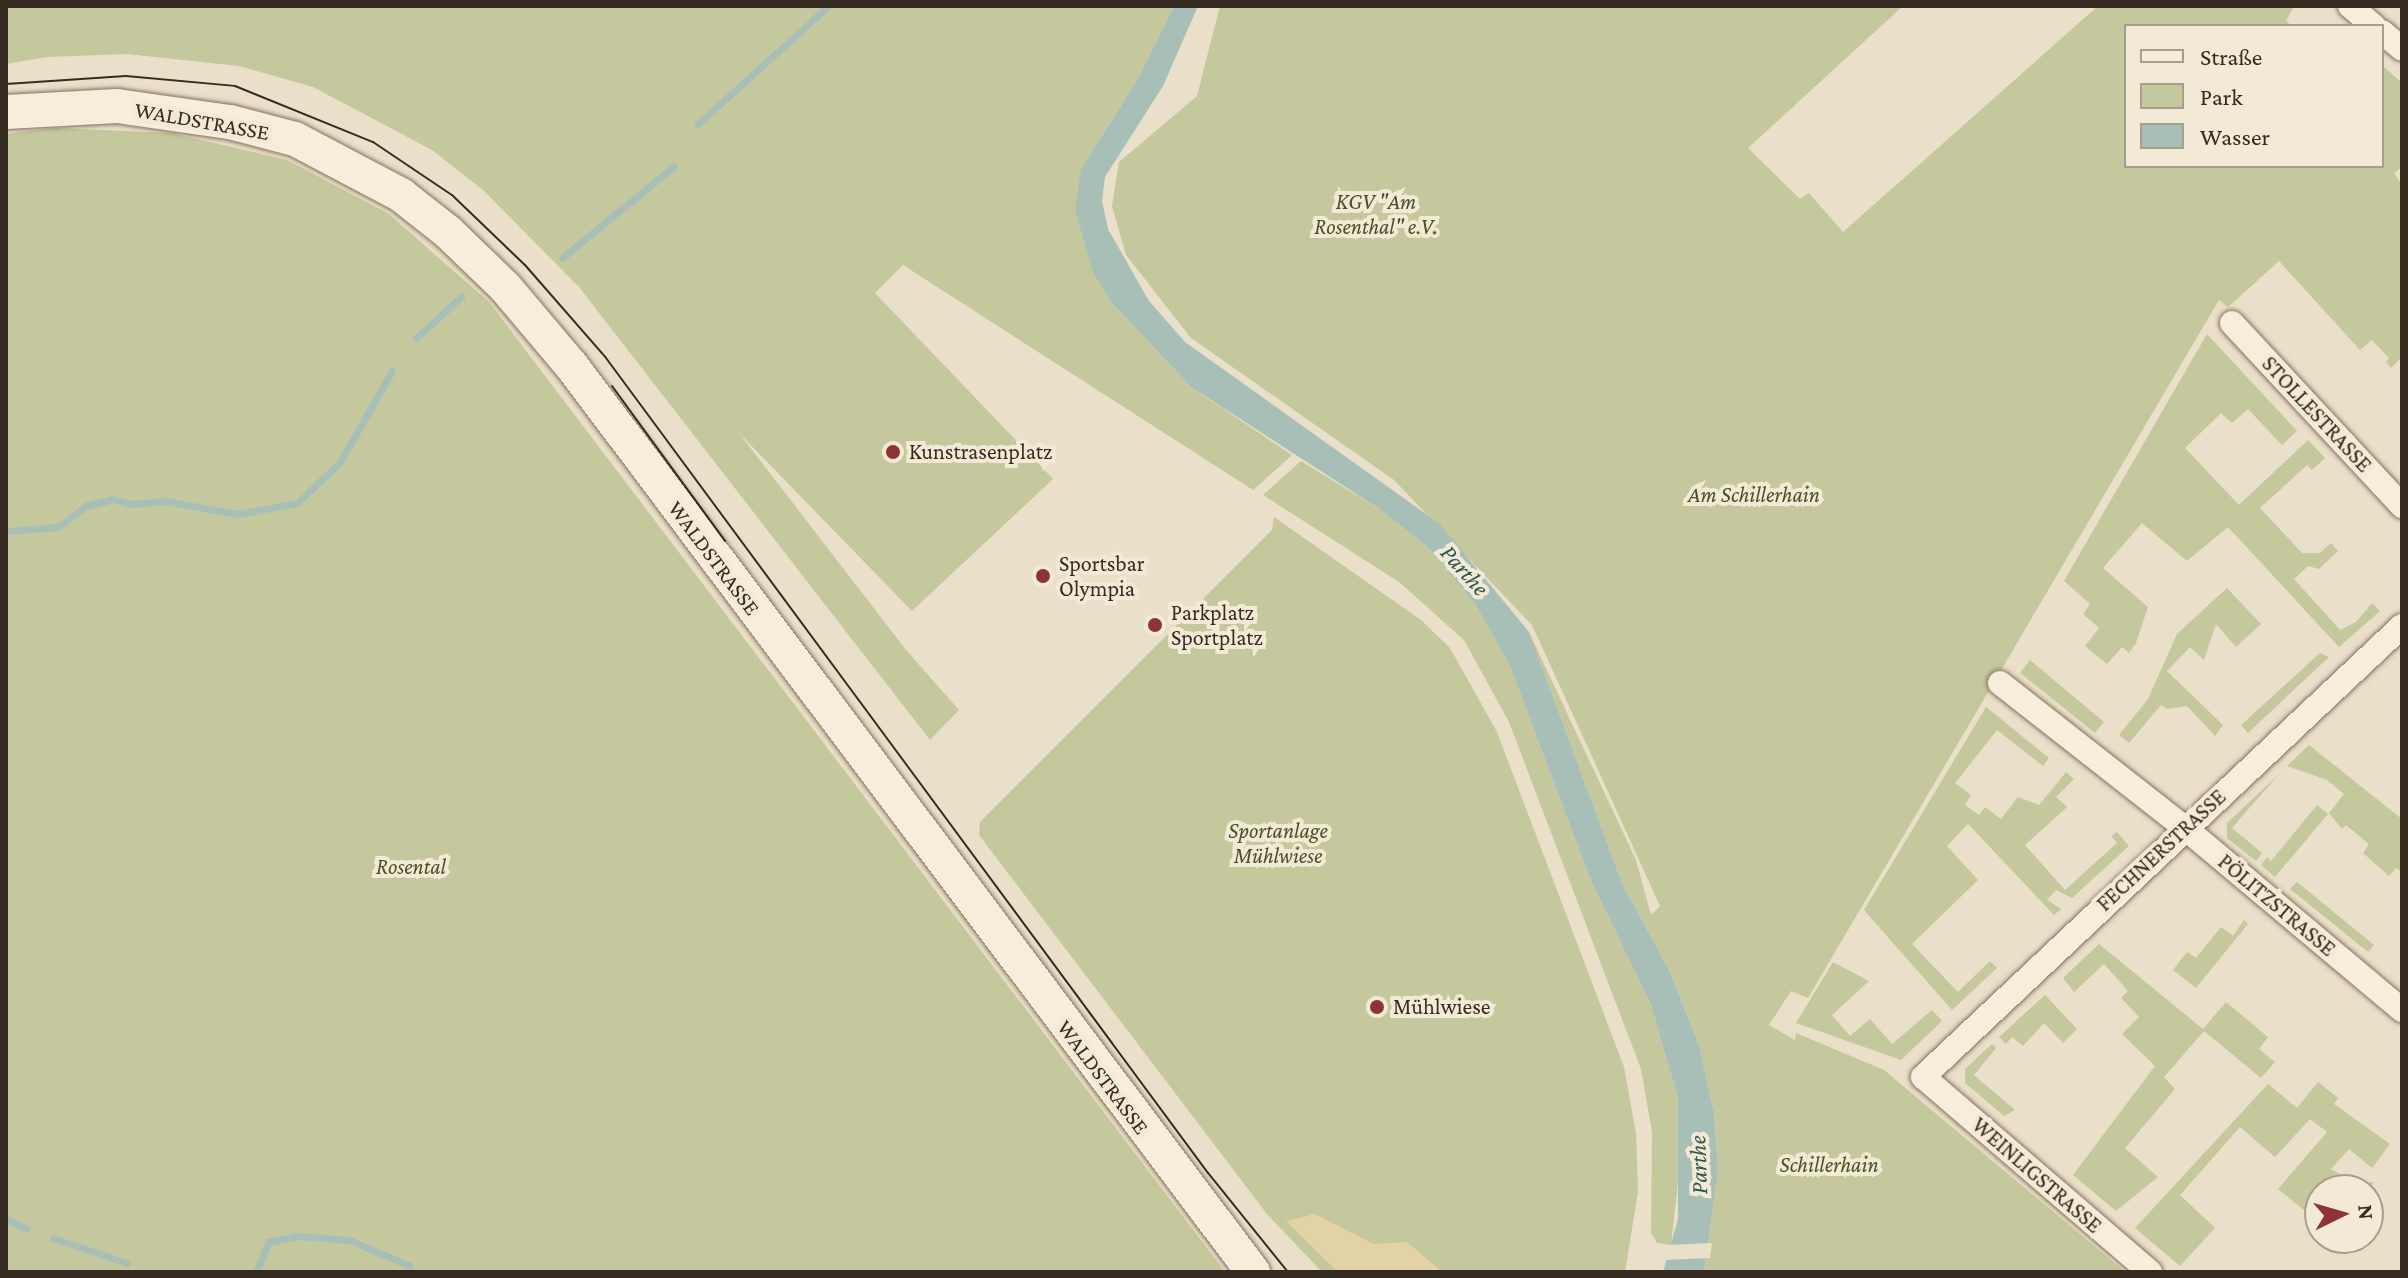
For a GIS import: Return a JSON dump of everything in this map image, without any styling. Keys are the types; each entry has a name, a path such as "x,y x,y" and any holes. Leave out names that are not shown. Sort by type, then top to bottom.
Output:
{"main road":[{"name":"WALDSTRASSE","path":"6,112 117,106 230,122 295,139 401,195 448,232 505,287 571,365 1253,1272"}],"street":[{"path":"2350,6 2372,24"},
{"path":"2384,34 2402,49"},
{"name":"STOLLESTRASSE","path":"2232,323 2402,506"},
{"name":"FECHNERSTRASSE","path":"1923,1077 2402,626"},
{"name":"PÖLITZSTRASSE","path":"2000,683 2185,828 2402,1010"},
{"name":"WEINLIGSTRASSE","path":"1923,1077 2150,1272"}],"green space":[{"path":"6,6 1174,6 1137,80 1081,169 1111,302 1191,387 1292,455 1253,490 903,265 875,293 1053,479 912,611 739,433 906,650 959,710 930,740 579,287 483,190 432,150 313,87 239,66 127,54 47,57 6,64"},
{"path":"1220,6 1903,6 1748,148 1800,199 1809,193 1843,232 2098,6 2294,6 2286,21 2290,24 2124,24 2124,168 2384,168 2384,67 2402,83 2402,167 2394,173 2402,185 2402,357 2391,368 2386,362 2389,358 2372,340 2360,350 2279,261 2228,307 2219,300 1808,998 1791,991 1769,1025 1795,1040 1796,1033 1884,1070 2125,1272 1704,1272 1718,1172 1714,1113 1699,1045 1670,972 1622,883 1529,632 1636,860 1651,915 1660,906 1532,625 1394,480 1191,338 1126,255 1112,206 1119,162 1197,96"},
{"name":"Rosental","path":"54,128 171,133 287,160 389,214 489,302 1225,1272 6,1272 6,134"},
{"path":"2207,334 2297,431 2282,445 2248,409 2232,423 2221,413 2185,448 2239,505 2308,440 2325,458 2312,470 2307,465 2260,508 2302,553 2320,553 2331,543 2338,551 2319,569 2308,566 2294,579 2340,630 2356,622 2372,603 2380,611 2339,647 2228,527 2187,561 2142,523 2103,568 2148,607 2136,643 2129,653 2122,647 2107,664 2085,646 2099,628 2083,614 2090,604 2064,581"},
{"path":"1301,461 1381,510 1430,549 1475,604 1510,666 1591,881 1651,1005 1678,1098 1682,1146 1671,1245 1657,1243 1651,1233 1652,1132 1641,1069 1509,722 1464,640 1399,582 1263,495"},
{"name":"Sportanlage Mühlwiese","path":"1274,517 1421,620 1450,648 1497,732 1624,1067 1636,1134 1638,1192 1625,1272 1322,1272 1267,1214 979,835 980,822 1272,530"},
{"path":"2227,588 2261,624 2236,647 2216,624 2204,660 2190,647 2167,671 2223,725 2215,736 2187,706 2167,709 2161,705 2129,743 2119,735 2148,699 2177,634"},
{"path":"2320,653 2329,657 2248,733 2241,725"},
{"path":"2030,660 2104,722 2095,733 2020,673"},
{"path":"1986,707 2049,758 2043,766 1997,730 1955,783 1971,795 1965,805 1979,815 1985,807 2001,819 2018,797 2039,805 2066,772 2074,779 2056,797 2067,807 2025,845 2065,890 2117,843 2111,836 2117,832 2129,846 2072,898 2056,890 2047,900 2061,909 2054,915 1968,824 1947,846 1978,880 1912,944 1958,992 1990,961 1997,968 1952,1010 1864,910"},
{"path":"2309,745 2402,819 2402,872 2396,868 2389,876 2363,853 2369,844 2346,825 2342,829 2329,813 2344,794 2327,780 2287,766"},
{"path":"2278,775 2232,828 2262,853 2256,861 2227,838 2227,823"},
{"path":"2317,805 2328,814 2275,877 2261,865 2267,857 2271,861"},
{"path":"2297,882 2374,945 2368,952 2290,889"},
{"path":"2244,920 2248,924 2196,988 2173,970 2187,952 2196,958 2221,927 2233,936"},
{"path":"2099,944 2203,1029 2226,1002 2268,1037 2259,1049 2275,1062 2261,1078 2204,1031 2164,1077 2175,1089 2125,1148 2158,1177 2116,1211 2073,1175 2155,1066 2122,1034 2139,1017 2121,998 2128,991 2104,964 2074,992 2063,978"},
{"path":"1833,962 1869,981 1832,1015 1850,1036 1870,1019 1892,1044 1932,1010 1942,1021 1901,1060 1796,1023"},
{"path":"2045,995 2077,1029 2063,1043 2044,1023 2023,1046 2012,1037 2006,1044 1999,1037"},
{"path":"1992,1044 1996,1048 1974,1075 2015,1110 2004,1116 1965,1083 1965,1069"},
{"path":"2318,1082 2338,1098 2334,1104 2390,1144 2372,1168 2349,1149 2331,1169 2340,1174 2304,1174 2304,1210 2278,1189 2327,1132 2310,1119 2275,1157 2240,1127 2180,1195 2215,1228 2180,1266 2135,1228 2268,1084 2297,1108"}],"sand":[{"path":"1315,1214 1373,1244 1407,1242 1442,1272 1338,1272 1286,1221"}],"water":[{"name":"Parthe","path":"1174,6 1198,6 1163,86 1105,177 1102,201 1108,229 1149,301 1185,342 1440,524 1529,632 1622,883 1670,972 1699,1045 1714,1113 1718,1172 1704,1272 1663,1272 1678,1219 1678,1098 1651,1005 1591,881 1510,666 1475,604 1430,549 1381,510 1191,387 1111,302 1093,272 1075,210 1081,169 1137,80"}],"pier":[{"path":"1712,1243 1710,1258 1664,1260 1667,1245"}],"waterway":[{"path":"698,124 828,6"},
{"path":"562,258 674,166"},
{"path":"416,338 461,297"},
{"path":"6,531 58,527 86,506 112,499 131,504 164,501 238,514 297,503 340,462 392,371"},
{"path":"6,1219 27,1229"},
{"path":"256,1272 269,1242 297,1236 349,1240 410,1266"},
{"path":"53,1238 127,1263"}],"tram line":[{"path":"6,84 126,76 235,86 373,142 452,195 525,265 606,358 1208,1173 1288,1272"},
{"path":"612,386 725,541"}],"place":[{"name":"Kunstrasenplatz","path":"893,452"},
{"name":"Sportsbar Olympia","path":"1043,576"},
{"name":"Parkplatz Sportplatz","path":"1155,625"},
{"name":"Mühlwiese","path":"1377,1007"}],"park label":[{"name":"KGV \"Am Rosenthal\" e.V.","path":"1376,214"},
{"name":"Am Schillerhain","path":"1754,495"},
{"name":"Schillerhain","path":"1829,1165"}]}
